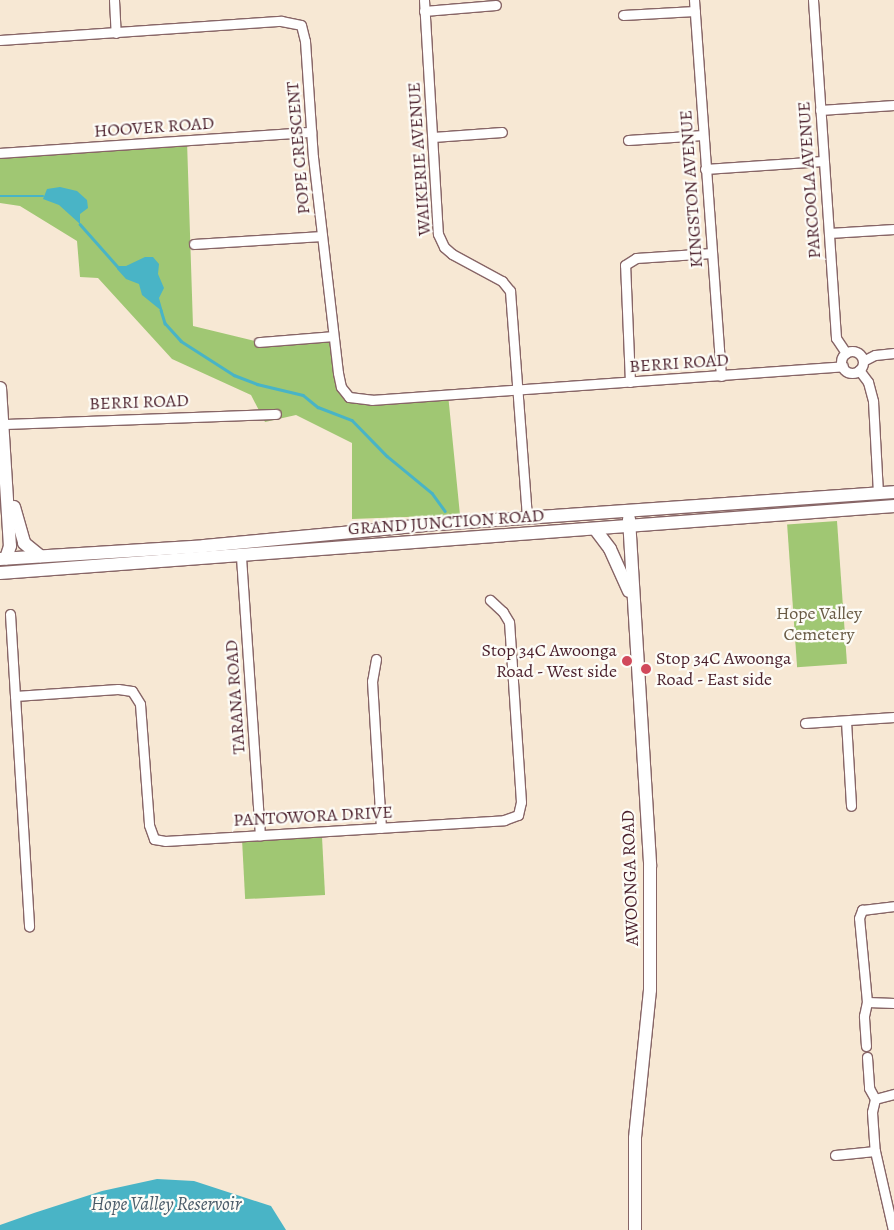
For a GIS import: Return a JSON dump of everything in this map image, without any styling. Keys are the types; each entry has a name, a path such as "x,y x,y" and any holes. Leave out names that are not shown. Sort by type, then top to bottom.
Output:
{"main road":[{"path":"0,388 10,546 3,559"},
{"path":"4,453 22,538 26,547 40,556"},
{"name":"GRAND JUNCTION ROAD","path":"3,559 204,546 527,518 894,492"},
{"path":"878,493 879,507"},
{"name":"GRAND JUNCTION ROAD","path":"4,573 241,557 894,506"},
{"name":"AWOONGA ROAD","path":"628,511 650,895 650,990 636,1138 634,1230"},
{"path":"0,516 4,573"},
{"path":"595,528 610,549 632,598"},
{"path":"204,546 229,551 241,557 262,541"}],"street":[{"path":"114,0 116,32"},
{"name":"WAIKERIE AVENUE","path":"424,0 438,234 444,246 452,254 502,281 510,291 527,518"},
{"name":"KINGSTON AVENUE","path":"694,0 721,376"},
{"name":"PARCOOLA AVENUE","path":"813,0 836,338 846,354"},
{"path":"424,11 496,5"},
{"path":"623,15 695,11"},
{"name":"POPE CRESCENT","path":"0,40 293,21 301,25 304,32 311,132 333,336 341,388 349,397 372,400 518,390"},
{"path":"820,110 894,105"},
{"name":"HOOVER ROAD","path":"0,153 311,132"},
{"path":"433,137 502,132"},
{"path":"628,140 703,135"},
{"path":"705,169 823,161"},
{"path":"829,233 894,229"},
{"path":"194,244 322,236"},
{"path":"630,382 624,265 636,258 712,253"},
{"path":"259,342 333,336"},
{"path":"863,361 855,352 846,354 842,366 852,373 859,370 863,361 876,355 894,353"},
{"name":"BERRI ROAD","path":"518,390 842,366"},
{"path":"859,370 868,382 872,402 878,493"},
{"name":"BERRI ROAD","path":"1,424 276,414"},
{"name":"TARANA ROAD","path":"241,557 260,835"},
{"name":"PANTOWORA DRIVE","path":"15,696 118,689 132,691 140,704 150,826 154,839 165,841 504,820 518,815 521,802 509,622 503,612 490,600"},
{"path":"10,614 29,926"},
{"path":"376,659 372,681 381,828"},
{"path":"805,723 894,717"},
{"path":"846,721 851,806"},
{"path":"866,1046 864,1016 867,1002 859,918 862,910 894,906"},
{"path":"867,1002 894,1003"},
{"path":"867,1057 869,1088 875,1099 872,1112 875,1151 892,1216 893,1230"},
{"path":"875,1099 894,1094"},
{"path":"835,1155 875,1151"}],"green space":[{"path":"187,141 193,326 259,342 333,336 341,387 349,397 448,394 460,515 352,519 352,443 296,415 265,422 251,395 172,359 98,278 80,277 77,241 20,206 0,203 0,153"},
{"name":"Hope Valley Cemetery","path":"837,521 847,664 797,667 787,524"},
{"path":"322,837 325,895 245,899 242,841"}],"water":[{"path":"60,187 77,191 87,200 88,208 80,214 80,224 59,205 43,199 47,189"},
{"path":"145,257 153,257 159,264 158,274 164,288 159,298 163,312 142,295 139,284 126,279 117,269 117,266 126,266"},
{"name":"Hope Valley Reservoir","path":"157,1179 194,1181 271,1206 286,1230 0,1230 0,1225 34,1213 102,1191"}],"waterway":[{"path":"0,196 43,196"},
{"path":"80,224 118,267"},
{"path":"161,310 165,323 181,341 234,375 257,384 303,395 318,407 352,420 387,456 432,493 445,511"}],"place":[{"name":"Stop 34C Awoonga Road - West side","path":"627,661"},
{"name":"Stop 34C Awoonga Road - East side","path":"646,669"}]}
